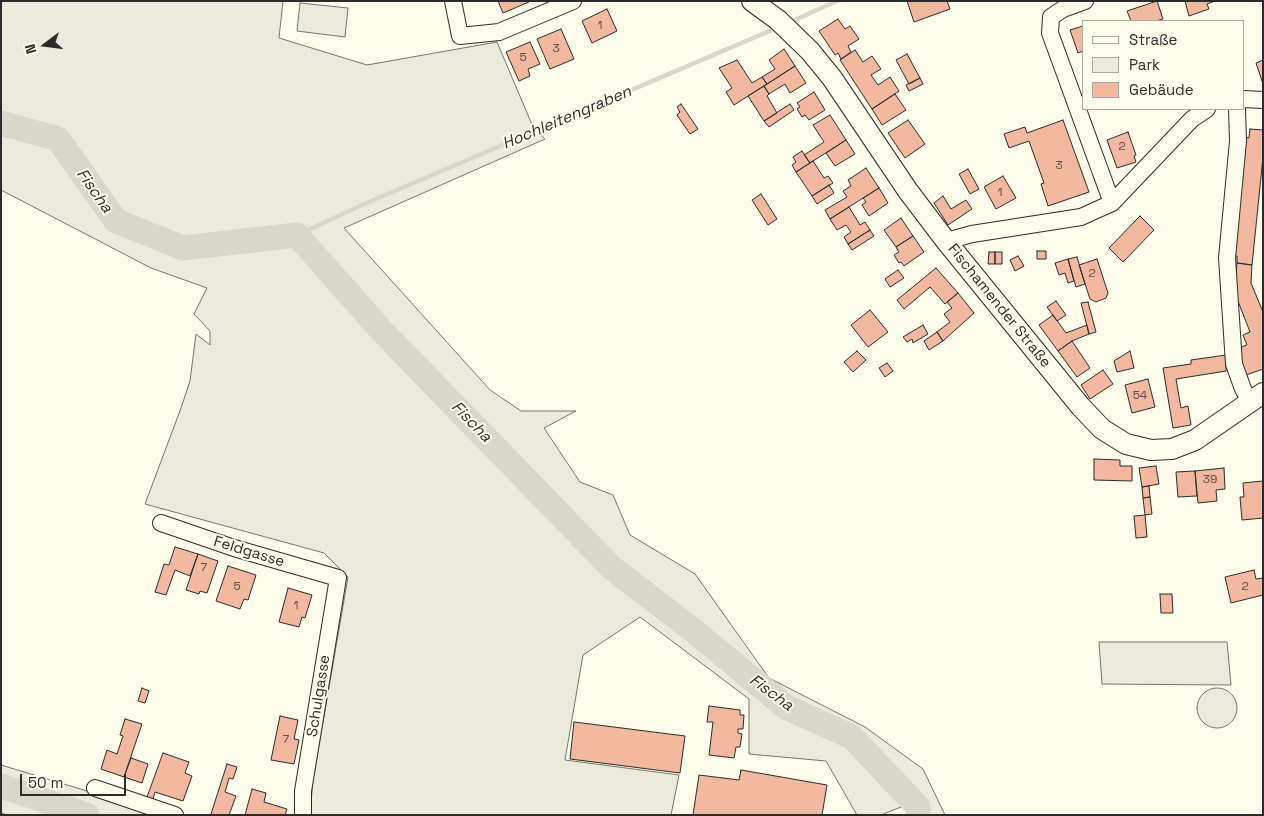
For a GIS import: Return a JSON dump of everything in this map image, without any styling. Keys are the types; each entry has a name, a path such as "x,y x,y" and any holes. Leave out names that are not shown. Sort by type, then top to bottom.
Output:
{"main road":[{"name":"Fischamender Straße","path":"752,1 785,27 810,51 832,78 908,191 946,241 1081,407 1102,429 1126,444 1151,450 1172,449 1195,440 1257,397"}],"street":[{"path":"453,1 460,36 499,32 573,1"},
{"path":"1085,1 1063,9 1051,17 1050,33 1112,203"},
{"path":"1244,99 1263,100"},
{"path":"946,241 972,234 1081,217 1112,203 1192,119 1206,110"},
{"path":"1237,110 1238,141 1227,258 1234,364 1243,389 1257,397"},
{"name":"Feldgasse","path":"161,523 234,548 338,578"},
{"name":"Schulgasse","path":"303,815 303,791 338,578"},
{"path":"94,788 174,815"}],"green space":[{"path":"1,1 283,1 279,38 367,65 497,42 533,127 545,139 344,228 490,390 521,411 576,411 544,428 580,482 613,495 630,535 695,574 769,678 865,727 923,769 945,815 923,815 916,795 901,807 881,815 857,815 826,761 749,754 749,699 640,617 583,655 565,760 679,775 671,815 310,815 313,780 348,577 324,553 145,504 190,381 196,334 210,345 210,331 194,314 207,288 151,268 1,190"},
{"path":"300,3 348,8 345,37 297,31"},
{"path":"1099,642 1227,642 1231,685 1102,684"},
{"path":"1213,688 1221,688 1228,691 1234,697 1237,708 1234,719 1228,725 1221,728 1213,728 1206,725 1200,719 1197,712 1197,704 1200,697 1206,691"},
{"path":"1,765 87,791 149,815 7,815 1,813"}],"building":[{"path":"498,1 528,1 529,2 503,13"},
{"path":"907,1 947,1 950,9 914,22"},
{"path":"1157,1 1163,19 1131,20 1127,11"},
{"path":"1185,1 1215,1 1207,4 1209,9 1189,16"},
{"path":"607,9 617,31 592,43 582,21"},
{"path":"838,19 845,29 850,26 859,39 848,46 851,52 841,59 838,53 835,55 819,31"},
{"path":"1082,26 1082,51 1078,53 1070,30"},
{"path":"561,29 574,59 550,69 537,39"},
{"path":"530,42 540,64 528,69 530,76 519,81 506,52"},
{"path":"784,49 795,66 767,84 762,77 775,69 769,60"},
{"path":"855,50 863,62 872,56 881,69 871,75 878,85 890,77 899,91 872,109 840,60"},
{"path":"907,54 920,78 909,84 896,60"},
{"path":"737,60 752,83 762,77 767,84 734,105 726,92 732,88 719,68"},
{"path":"1263,60 1263,84 1256,63"},
{"path":"795,66 806,83 790,93 785,84 769,94 764,86"},
{"path":"920,78 923,84 909,91 906,85"},
{"path":"764,86 769,94 767,96 777,113 764,121 748,96"},
{"path":"814,92 825,110 809,120 805,115 802,117 797,109 800,107 797,103"},
{"path":"895,94 906,110 882,125 872,109"},
{"path":"681,104 698,129 690,134 677,115 680,112 677,107"},
{"path":"790,104 794,110 769,127 764,121"},
{"path":"830,115 846,140 810,163 804,155 824,142 813,125"},
{"path":"908,120 925,144 905,158 888,133"},
{"path":"1063,120 1089,192 1048,206 1041,184 1044,183 1029,141 1009,148 1004,134 1025,127 1027,133"},
{"path":"1250,129 1263,130 1263,157 1252,265 1237,263 1237,256 1233,255 1245,137 1249,138"},
{"path":"1128,132 1136,155 1134,156 1136,162 1117,168 1107,140"},
{"path":"846,140 855,154 835,166 826,153"},
{"path":"802,151 810,163 796,172 792,165 796,162 793,157"},
{"path":"813,161 824,178 828,176 833,183 812,196 796,172"},
{"path":"866,168 879,188 830,219 825,210 847,197 843,191 851,186 848,180"},
{"path":"968,169 979,189 970,194 959,174"},
{"path":"1003,176 1016,198 996,209 984,187"},
{"path":"829,185 834,193 817,204 812,196"},
{"path":"879,188 888,203 869,216 862,205 866,202 863,198"},
{"path":"761,194 777,219 768,225 752,200"},
{"path":"943,196 951,209 966,200 972,209 948,225 934,203"},
{"path":"849,207 860,225 865,222 870,230 848,244 844,237 851,232 846,225 837,230 830,219"},
{"path":"1140,216 1154,230 1123,262 1109,248"},
{"path":"901,218 913,236 896,247 884,230"},
{"path":"870,230 874,236 852,250 848,244"},
{"path":"913,236 924,252 904,266 901,262 899,263 894,255 899,252 896,247"},
{"path":"1037,251 1046,251 1046,259 1037,259"},
{"path":"989,252 995,252 995,264 988,264"},
{"path":"995,252 1002,252 1002,264 995,264"},
{"path":"1018,256 1024,266 1015,271 1010,260"},
{"path":"1077,257 1085,284 1076,287 1068,259"},
{"path":"1068,259 1074,281 1068,283 1065,273 1059,275 1055,263"},
{"path":"1097,259 1108,293 1106,298 1096,302 1090,299 1079,265"},
{"path":"1237,263 1252,265 1251,283 1263,312 1263,369 1246,375 1236,349 1247,345 1243,335 1250,332 1234,291"},
{"path":"936,268 958,293 945,304 930,287 904,309 897,300"},
{"path":"898,270 904,278 890,287 885,279"},
{"path":"958,293 974,313 943,341 937,332 950,322 944,314 952,308 947,302"},
{"path":"1056,301 1066,315 1057,321 1047,307"},
{"path":"1088,302 1096,332 1089,334 1081,303"},
{"path":"870,310 888,332 868,347 851,325"},
{"path":"1053,315 1066,333 1087,325 1089,334 1072,341 1058,351 1039,325"},
{"path":"923,325 928,334 913,343 912,339 907,342 903,337"},
{"path":"937,332 943,341 929,350 924,341"},
{"path":"1072,341 1090,368 1077,377 1058,351"},
{"path":"857,351 866,360 853,372 844,362"},
{"path":"1130,351 1134,368 1117,372 1114,361"},
{"path":"1226,355 1226,371 1176,379 1181,408 1188,406 1191,425 1173,428 1163,368 1191,364 1191,360"},
{"path":"887,363 893,371 885,377 879,368"},
{"path":"1103,370 1113,384 1090,399 1081,385"},
{"path":"1148,379 1155,407 1132,413 1125,385"},
{"path":"1094,459 1120,460 1120,466 1132,466 1132,481 1094,480"},
{"path":"1156,466 1159,484 1142,487 1139,468"},
{"path":"1224,468 1225,489 1216,490 1217,501 1198,503 1195,471"},
{"path":"1195,471 1197,496 1178,497 1176,472"},
{"path":"1263,481 1263,518 1242,520 1240,497 1244,497 1243,483"},
{"path":"1149,486 1150,497 1143,498 1142,487"},
{"path":"1150,497 1152,514 1145,515 1143,498"},
{"path":"1145,515 1147,537 1136,538 1134,516"},
{"path":"175,547 198,554 190,576 175,570 166,595 155,592 164,564 169,565"},
{"path":"198,554 218,561 207,593 200,591 199,594 186,590"},
{"path":"228,566 256,575 248,600 244,599 240,609 216,601"},
{"path":"1254,570 1256,579 1263,578 1263,595 1231,603 1225,577"},
{"path":"288,588 312,595 305,618 302,617 299,627 279,622"},
{"path":"1160,594 1172,594 1173,613 1161,613"},
{"path":"142,688 149,691 145,703 138,701"},
{"path":"709,706 740,710 740,715 744,715 743,729 738,729 738,733 742,734 740,747 736,747 734,758 709,755 713,722 707,722"},
{"path":"280,716 298,720 294,739 299,740 294,764 271,760"},
{"path":"125,719 142,724 124,777 101,769 107,750 117,754 123,736 120,735"},
{"path":"574,722 685,736 680,773 570,759"},
{"path":"163,753 189,762 185,773 192,776 183,801 155,792 153,799 147,797"},
{"path":"131,758 148,764 142,783 124,777"},
{"path":"227,764 237,767 233,779 229,778 225,792 236,796 229,815 211,814"},
{"path":"741,770 827,785 822,815 693,815 699,775 739,780"},
{"path":"252,789 266,793 264,802 287,809 285,815 245,815"}],"waterway":[{"name":"Hochleitengraben","path":"788,23 837,1"},
{"name":"Hochleitengraben","path":"297,235 362,205 779,27"},
{"name":"Fischa","path":"1,123 58,139 116,221 183,248 297,235 381,330 612,568 694,631 786,707 852,737 918,807 918,815"},
{"name":"Fischa","path":"1,786 87,815"}]}
